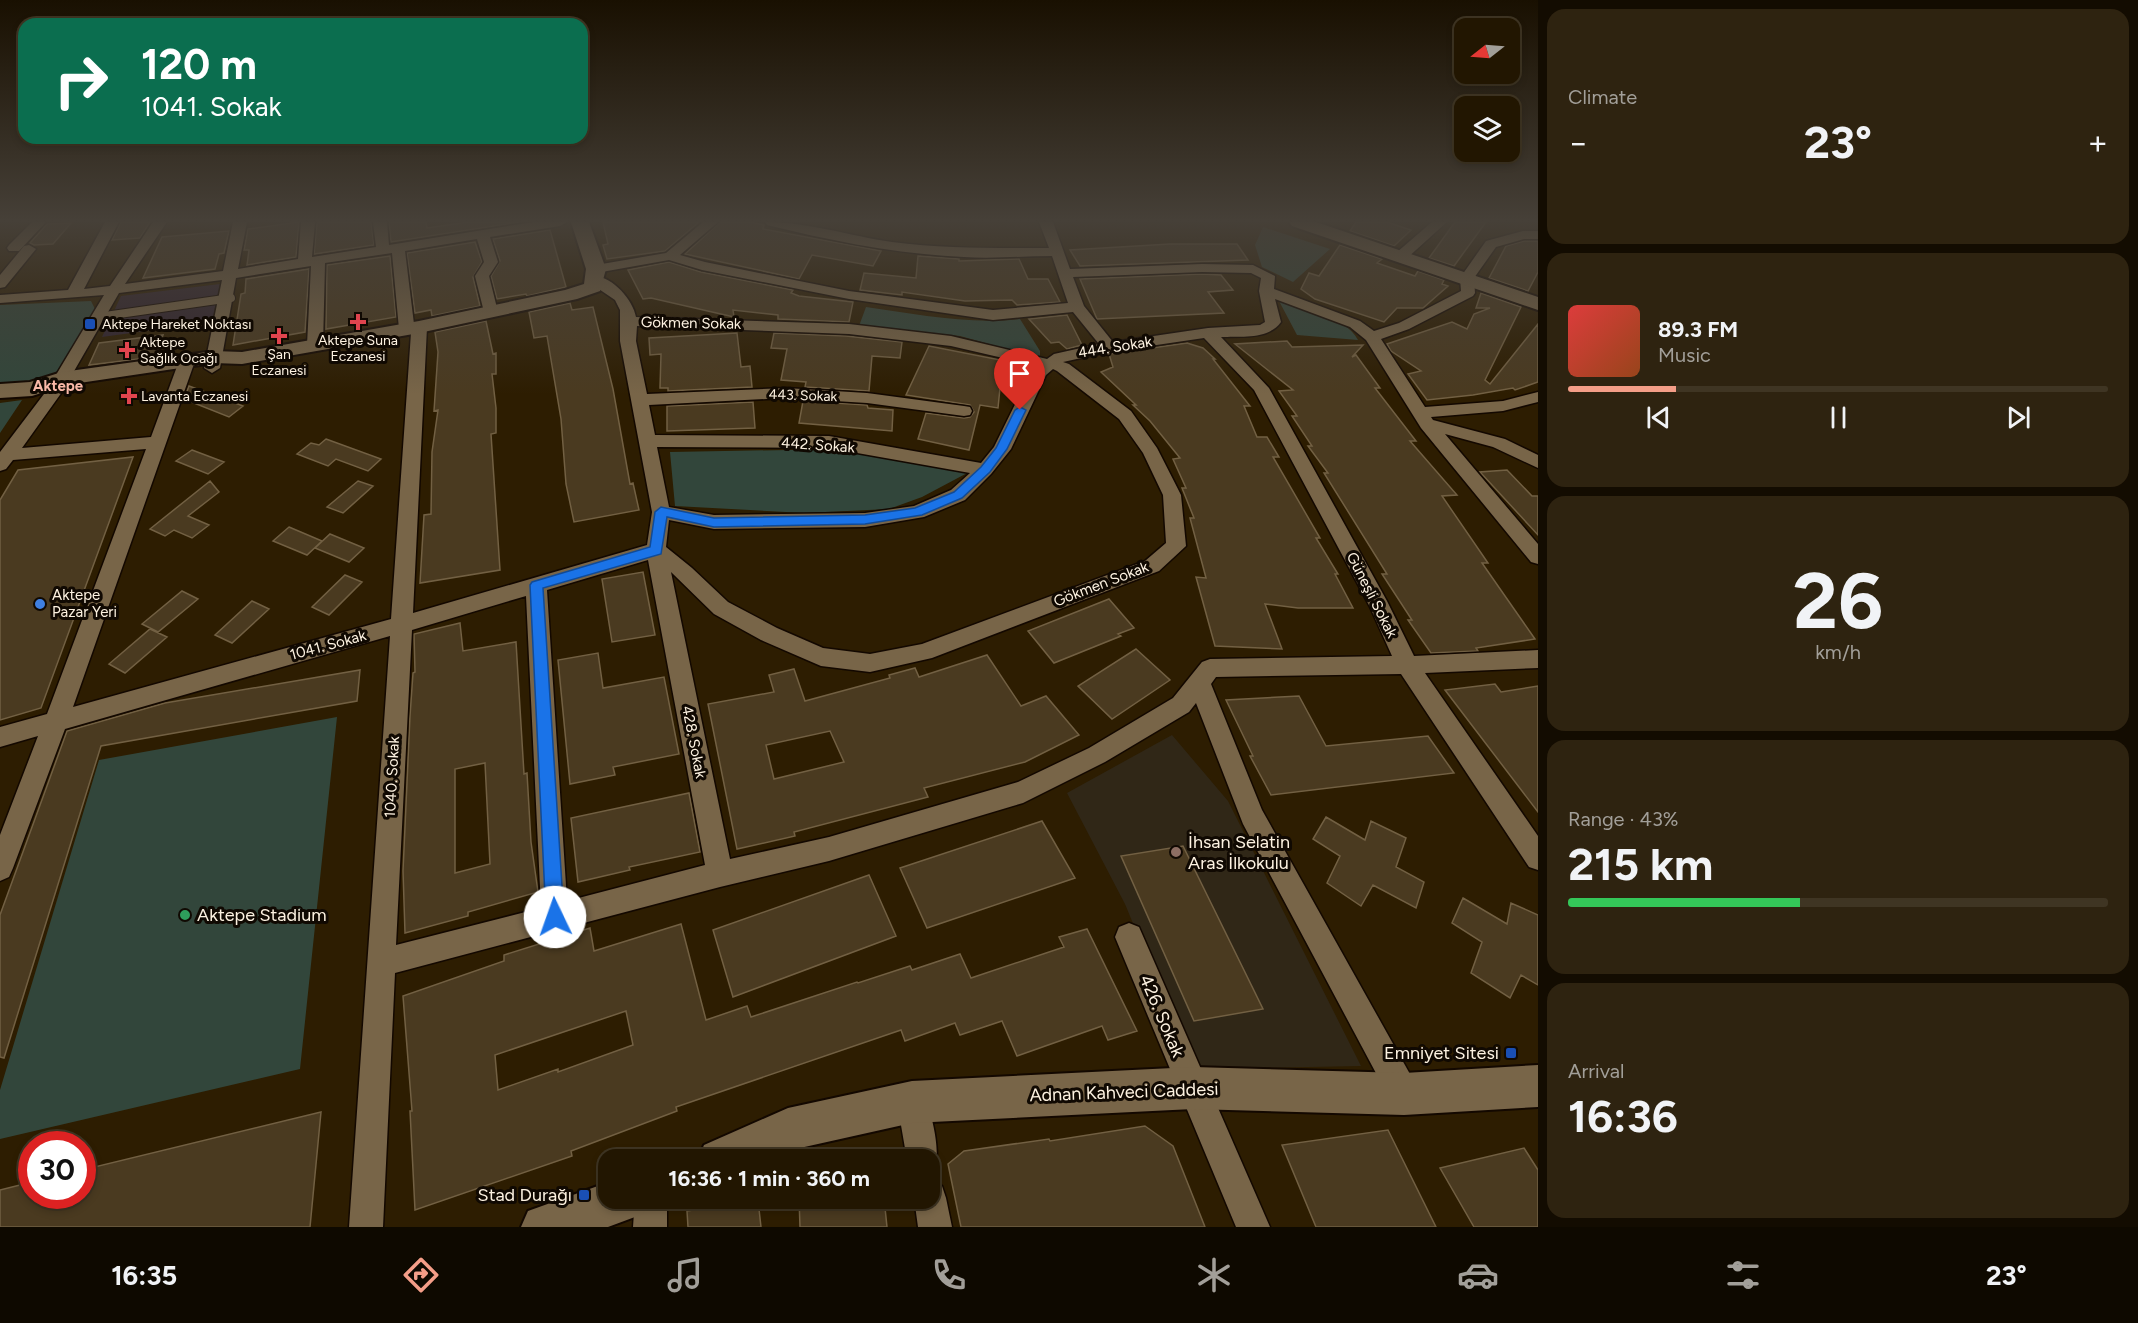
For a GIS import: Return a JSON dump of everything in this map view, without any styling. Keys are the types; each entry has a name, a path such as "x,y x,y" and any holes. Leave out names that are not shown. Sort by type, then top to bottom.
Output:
{"street":[{"path":"73,295 81,279"},
{"path":"4,460 57,385 124,279"},
{"path":"0,298 73,295 194,279"},
{"path":"222,361 231,279"},
{"path":"312,279 315,345"},
{"name":"1040. Sokak","path":"366,1227 401,625 413,328 399,279"},
{"path":"483,279 491,312"},
{"path":"0,392 185,367 413,328 570,295 593,287 595,279"},
{"name":"428. Sokak","path":"601,279 622,296 630,321 628,341 661,512 656,550 720,874"},
{"path":"769,279 849,295 993,315 1077,307"},
{"path":"1067,279 1077,307 1109,346"},
{"path":"1263,279 1355,324 1372,337 1423,418 1538,557"},
{"path":"1372,337 1404,326 1468,293 1467,279"},
{"path":"1470,279 1538,304"},
{"name":"444. Sokak","path":"661,512 714,522 865,520 917,512 958,495 986,470 1002,449 1039,372 1060,357 1109,346 1268,328 1273,322 1267,283"},
{"name":"Gökmen Sokak","path":"630,321 849,329 951,340 1063,367 1125,415 1155,460 1172,495 1176,546 1152,566 924,652 870,663 821,657 769,634 721,608 685,573 656,550"},
{"name":"Güneşli Sokak","path":"1208,333 1261,388 1380,607 1407,665 1536,852"},
{"path":"0,868 185,367"},
{"name":"443. Sokak","path":"640,399 786,393 867,398 964,411"},
{"path":"1423,418 1503,406 1538,397"},
{"path":"1423,418 1499,443 1538,462"},
{"name":"442. Sokak","path":"648,441 829,442 986,470"},
{"path":"4,460 158,442"},
{"name":"1041. Sokak","path":"0,737 401,625 656,550"},
{"path":"536,585 555,917"},
{"path":"381,963 720,874 908,828 1023,792 1097,755 1181,705 1210,668 1407,665 1538,659"},
{"path":"1199,682 1252,816 1404,1094"},
{"name":"426. Sokak","path":"1129,937 1253,1227"},
{"name":"Adnan Kahveci Caddesi","path":"743,1149 788,1128 912,1102 1193,1088 1404,1094 1538,1086"},
{"path":"912,1102 921,1149"},
{"path":"544,1227 598,1208"},
{"path":"650,1227 651,1209"},
{"path":"932,1209 935,1227"}],"lane":[{"path":"101,317 228,298"}],"shaded area":[{"path":"220,284 212,322 102,337 121,296"},
{"name":"İhsan Selatin Aras İlkokulu","path":"1172,735 1228,801 1361,1066 1193,1069 1125,904 1067,793"}],"green space":[{"path":"91,301 95,309 52,382 0,385 0,305"},
{"path":"1279,301 1334,319 1352,332 1358,340 1297,335"},
{"path":"866,307 962,320 1020,319 1040,351 1040,358 960,336 859,326"},
{"path":"22,400 0,433 0,403"},
{"path":"841,449 971,471 922,497 889,509 805,513 675,506 670,452"},
{"name":"Aktepe Stadium","path":"337,717 300,1069 34,1131 18,1131 18,1135 0,1139 0,1090 99,760"}],"building":[{"path":"246,279 308,279 305,332 233,345 241,294 245,293"},
{"path":"327,279 392,279 396,317 326,329"},
{"path":"411,279 474,279 480,306 432,316 431,310 415,313"},
{"path":"492,279 564,279 566,287 527,296 526,294 497,299"},
{"path":"633,279 738,279 793,290 791,293 799,296 853,302 849,322 778,319 778,315 733,310 734,317 651,298 643,299"},
{"path":"863,279 1048,279 1060,302 1017,305 1012,300 965,301 902,292 902,295 860,290"},
{"path":"1080,279 1224,279 1233,290 1208,292 1224,313 1097,319"},
{"path":"1306,279 1442,279 1444,280 1442,284 1448,286 1423,308 1397,308 1384,322 1315,299 1301,289"},
{"path":"1493,279 1534,279 1528,291"},
{"path":"1481,293 1521,307 1485,380 1490,384 1538,324 1538,382 1515,390 1513,388 1427,400 1408,374 1421,371 1391,351 1387,344 1452,322 1467,329 1474,314 1490,308 1476,308"},
{"path":"570,303 572,310 593,307 613,389 630,484 633,483 639,510 574,522 566,484 561,419 547,336 534,338 529,312"},
{"path":"1067,315 1082,345 1067,349 1059,342 1051,343 1029,319"},
{"path":"486,321 493,354 496,353 496,374 492,374 496,433 491,434 500,570 420,583 424,515 431,514 432,452 438,410 434,411 438,352 435,332"},
{"path":"737,333 741,367 750,366 752,387 668,391 668,388 660,388 661,354 650,355 649,338"},
{"path":"774,333 846,336 902,342 900,358 872,356 869,391 805,387 806,382 781,380 787,349 771,348"},
{"name":"Aktepe Sağlık Ocağı","path":"163,335 155,357 89,365 99,343"},
{"path":"1287,341 1292,347 1363,345 1352,357 1356,355 1380,388 1375,388 1416,441 1410,441 1457,495 1442,496 1488,563 1482,563 1535,639 1476,648 1478,651 1431,653 1408,620 1412,620 1382,574 1387,574 1324,473 1328,473 1308,446 1312,446 1292,416 1297,416 1279,391 1293,390 1235,344"},
{"path":"1187,343 1203,348 1215,359 1213,359 1250,406 1244,406 1257,437 1267,437 1279,457 1273,457 1320,538 1316,538 1338,574 1335,574 1353,608 1298,608 1265,604 1282,649 1215,646 1196,577 1206,578 1190,518 1194,518 1182,488 1186,488 1173,459 1180,458 1150,421 1133,405 1136,405 1101,372 1113,367 1109,354"},
{"path":"929,346 1020,364 1014,381 1001,378 998,408 980,405 969,450 918,439 926,413 964,418 970,417 974,412 970,405 906,395"},
{"path":"189,386 243,406 229,417 184,399"},
{"path":"803,401 867,405 868,408 893,410 892,431 799,423"},
{"path":"753,402 755,428 667,431 667,406"},
{"path":"326,439 381,459 368,471 336,459 328,466 297,454 311,443 319,445"},
{"path":"192,450 224,462 208,474 176,461"},
{"name":"Aktepe Pazar Yeri","path":"133,457 41,708 0,720 0,500 18,470"},
{"path":"1507,470 1532,496 1538,496 1538,535 1480,472"},
{"path":"210,481 219,492 188,516 209,525 192,538 174,530 165,536 150,529"},
{"path":"358,481 373,486 343,513 327,507"},
{"path":"289,527 322,541 307,555 273,541"},
{"path":"330,534 364,548 349,562 315,548"},
{"path":"643,572 655,635 612,642 602,579"},
{"path":"345,575 362,582 329,615 312,607"},
{"path":"182,591 198,599 158,632 142,624"},
{"path":"1109,599 1134,628 1118,634 1121,636 1054,663 1028,631"},
{"path":"252,601 269,609 232,643 215,635"},
{"path":"460,623 463,651 516,642 524,774 527,773 531,842 538,892 468,912 468,916 405,933 403,871 410,716 413,673 415,672 414,634","holes":["485,763 490,864 455,873 455,769"]},
{"path":"150,629 167,637 125,673 109,664"},
{"path":"1136,649 1170,680 1112,719 1078,686"},
{"path":"598,653 603,688 664,677 679,754 613,767 615,775 570,784 558,660"},
{"path":"987,655 1021,706 1046,696 1079,735 1025,762 924,788 928,797 794,832 795,836 737,849 708,704 774,692 769,675 794,669 805,701 890,678 889,675 915,668 919,677","holes":["830,731 844,762 774,779 766,745"]},
{"path":"360,670 357,701 101,746 4,1058 0,1057 0,915 67,731 165,703"},
{"path":"1495,684 1501,692 1538,686 1538,812 1445,690"},
{"path":"1299,696 1326,746 1428,736 1454,773 1271,795 1250,756 1253,756 1226,700"},
{"path":"689,793 700,852 629,867 630,870 578,882 571,818"},
{"path":"1326,817 1365,840 1371,821 1406,838 1396,867 1424,882 1416,908 1373,885 1361,906 1327,883 1340,856 1313,839"},
{"path":"1042,821 1075,878 927,928 900,868"},
{"path":"1183,846 1263,1009 1194,1021 1121,856"},
{"path":"869,875 896,936 733,997 713,930"},
{"path":"1463,898 1507,924 1511,903 1538,915 1538,985 1521,975 1510,998 1471,973 1482,942 1452,923"},
{"path":"681,924 706,1020 747,1006 751,1017 910,966 912,970 960,954 971,978 1064,947 1059,937 1087,929 1137,1031 1108,1040 1102,1026 1017,1056 1002,1021 960,1035 955,1023 905,1041 901,1030 676,1107 677,1111 571,1151 572,1156 415,1210 410,1111 412,1111 403,996 504,961 504,955 590,928 594,951","holes":["626,1011 633,1045 558,1072 558,1069 498,1090 495,1055"]},
{"path":"321,1112 310,1227 0,1227 0,1190 18,1186 18,1209 96,1209 96,1167"},
{"path":"1145,1126 1173,1146 1205,1227 961,1227 948,1164 964,1151 1049,1139 1050,1141"},
{"path":"1388,1130 1436,1227 1316,1227 1282,1145"},
{"path":"1524,1148 1538,1170 1538,1227 1474,1227 1440,1168"},
{"path":"759,1209 761,1227 688,1227 687,1211"},
{"path":"799,1209 885,1209 887,1227 800,1227"}],"place":[{"name":"Aktepe Suna Eczanesi","path":"358,322"},
{"name":"Aktepe Hareket Noktası","path":"90,324"},
{"name":"Şan Eczanesi","path":"279,336"},
{"name":"Aktepe Sağlık Ocağı","path":"127,350"},
{"name":"Lavanta Eczanesi","path":"129,396"},
{"name":"Aktepe Pazar Yeri","path":"40,604"},
{"name":"İhsan Selatin Aras İlkokulu","path":"1176,852"},
{"name":"Aktepe Stadium","path":"185,915"},
{"name":"Emniyet Sitesi","path":"1511,1053"},
{"name":"Stad Durağı","path":"584,1195"}],"district":[{"name":"Aktepe","path":"58,386"}],"route":[{"path":"555,917 536,585 656,550 661,512 714,522 865,520 917,512 958,495 986,470 1002,449 1020,410"}]}
